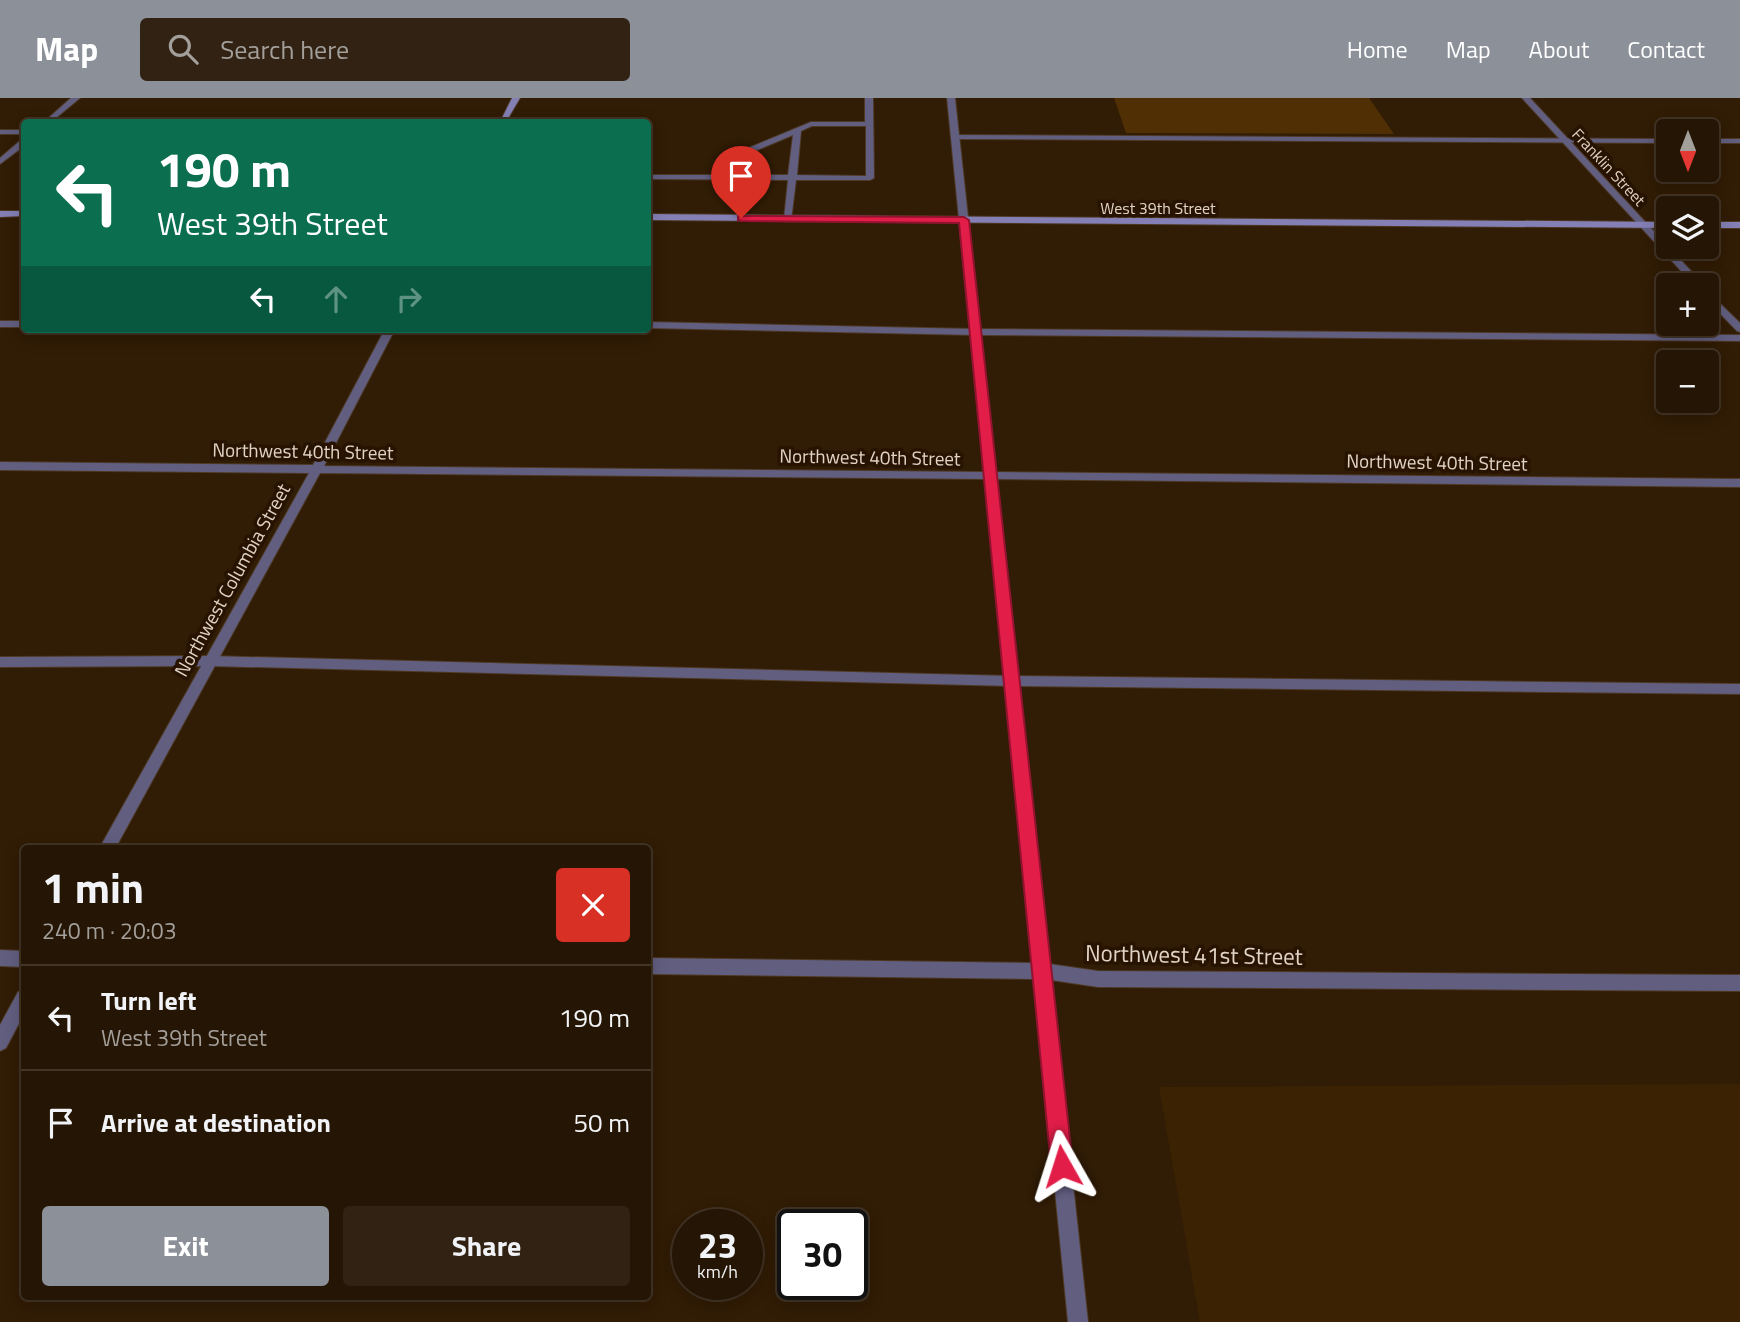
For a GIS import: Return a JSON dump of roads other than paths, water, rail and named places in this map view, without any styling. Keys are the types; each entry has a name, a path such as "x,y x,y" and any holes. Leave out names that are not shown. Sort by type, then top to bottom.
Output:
{"street":[{"path":"51,119 76,98"},
{"path":"505,119 516,98"},
{"path":"651,177 870,178 869,98"},
{"path":"951,98 1078,1322"},
{"name":"Franklin Street","path":"1526,98 1688,273"},
{"path":"740,178 744,153 811,124 869,124"},
{"path":"788,219 797,130"},
{"path":"0,132 21,132"},
{"path":"956,137 1656,141"},
{"path":"1719,141 1740,141"},
{"path":"0,162 21,144"},
{"path":"0,214 21,214"},
{"name":"West 39th Street","path":"651,217 1656,225"},
{"path":"1719,225 1740,225"},
{"path":"1719,307 1740,329"},
{"path":"0,324 21,324"},
{"path":"651,325 975,332 1740,338"},
{"name":"Northwest Columbia Street","path":"109,845 317,468 388,333"},
{"name":"Northwest 40th Street","path":"0,466 1740,483"},
{"path":"0,662 211,661 1011,681 1740,689"},
{"path":"0,958 21,958"},
{"name":"Northwest 41st Street","path":"651,966 1041,971 1098,979 1740,983"},
{"path":"0,1042 21,1004"}]}
